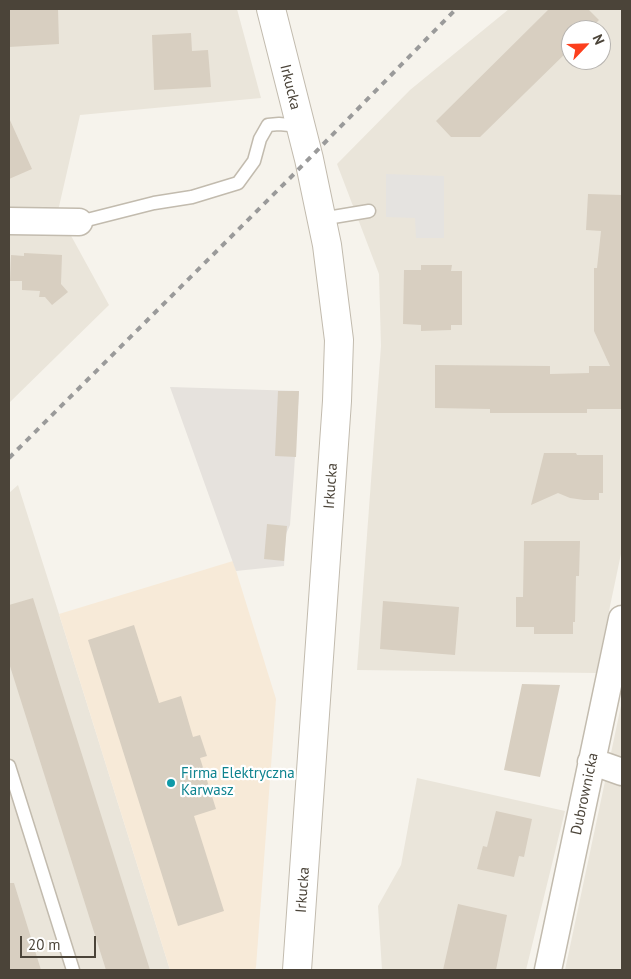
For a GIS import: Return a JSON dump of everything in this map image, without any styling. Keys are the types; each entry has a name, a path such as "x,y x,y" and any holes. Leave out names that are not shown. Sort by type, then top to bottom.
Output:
{"street":[{"name":"Irkucka","path":"271,9 309,159 327,245 339,340 337,401 297,970"},
{"path":"9,221 79,222"},
{"name":"Dubrownicka","path":"548,970 622,619"},
{"path":"591,762 621,771"}],"lane":[{"path":"79,222 154,203 192,197 238,183 254,161 260,139 268,125 300,126"},
{"path":"321,219 369,211"},
{"path":"9,766 73,970"}],"shaded area":[{"path":"9,9 237,9 261,98 80,115 58,211 9,208"},
{"path":"509,9 622,9 622,549 596,673 357,670 381,346 379,274 337,164 410,90"},
{"path":"386,174 444,176 444,238 416,238 415,218 386,217"},
{"path":"9,229 69,232 109,305 9,403"},
{"path":"170,387 299,391 290,525 286,534 284,566 236,571"},
{"path":"18,485 170,970 9,970 9,493"},
{"path":"233,561 276,699 256,967 255,970 170,970 59,614"},
{"path":"622,701 622,970 565,970 575,923"},
{"path":"417,778 565,811 526,970 382,970 378,906 401,865"}],"building":[{"path":"9,9 58,9 59,44 9,47"},
{"path":"549,9 588,9 599,20 561,20 561,58 480,137 451,137 436,121"},
{"path":"191,33 192,51 208,50 211,87 154,90 152,35"},
{"path":"9,118 32,169 9,179"},
{"path":"588,194 622,195 622,409 587,409 587,413 490,413 490,409 435,408 435,365 550,366 550,374 589,373 589,366 610,366 594,331 594,268 597,268 601,231 586,230"},
{"path":"24,253 62,255 61,284 68,292 52,305 45,297 39,297 40,291 22,290 22,281 10,281 11,255 24,256"},
{"path":"421,265 452,265 451,271 462,271 462,325 451,325 451,330 421,331 421,325 403,324 404,270 421,270"},
{"path":"278,391 299,391 296,457 275,456"},
{"path":"544,453 603,455 603,493 599,493 599,500 570,498 558,493 531,505"},
{"path":"267,524 287,526 284,561 264,559"},
{"path":"524,541 580,541 579,576 576,576 573,634 534,634 534,627 516,627 516,597 523,597"},
{"path":"33,598 150,970 106,970 9,663 9,605"},
{"path":"383,601 459,607 455,655 380,649"},
{"name":"Firma Elektryczna Karwasz","path":"134,625 159,703 181,696 193,737 200,735 207,756 200,758 216,809 194,816 224,911 178,926 88,640"},
{"path":"522,684 560,685 540,777 504,770"},
{"path":"496,811 532,819 524,857 519,856 514,877 477,869 483,846 487,847"},
{"path":"9,883 14,883 41,970 9,970"},
{"path":"458,904 507,915 496,970 443,970"}],"railway":[{"path":"9,458 292,176 456,9"}],"place":[{"name":"Firma Elektryczna Karwasz","path":"171,783"}]}
